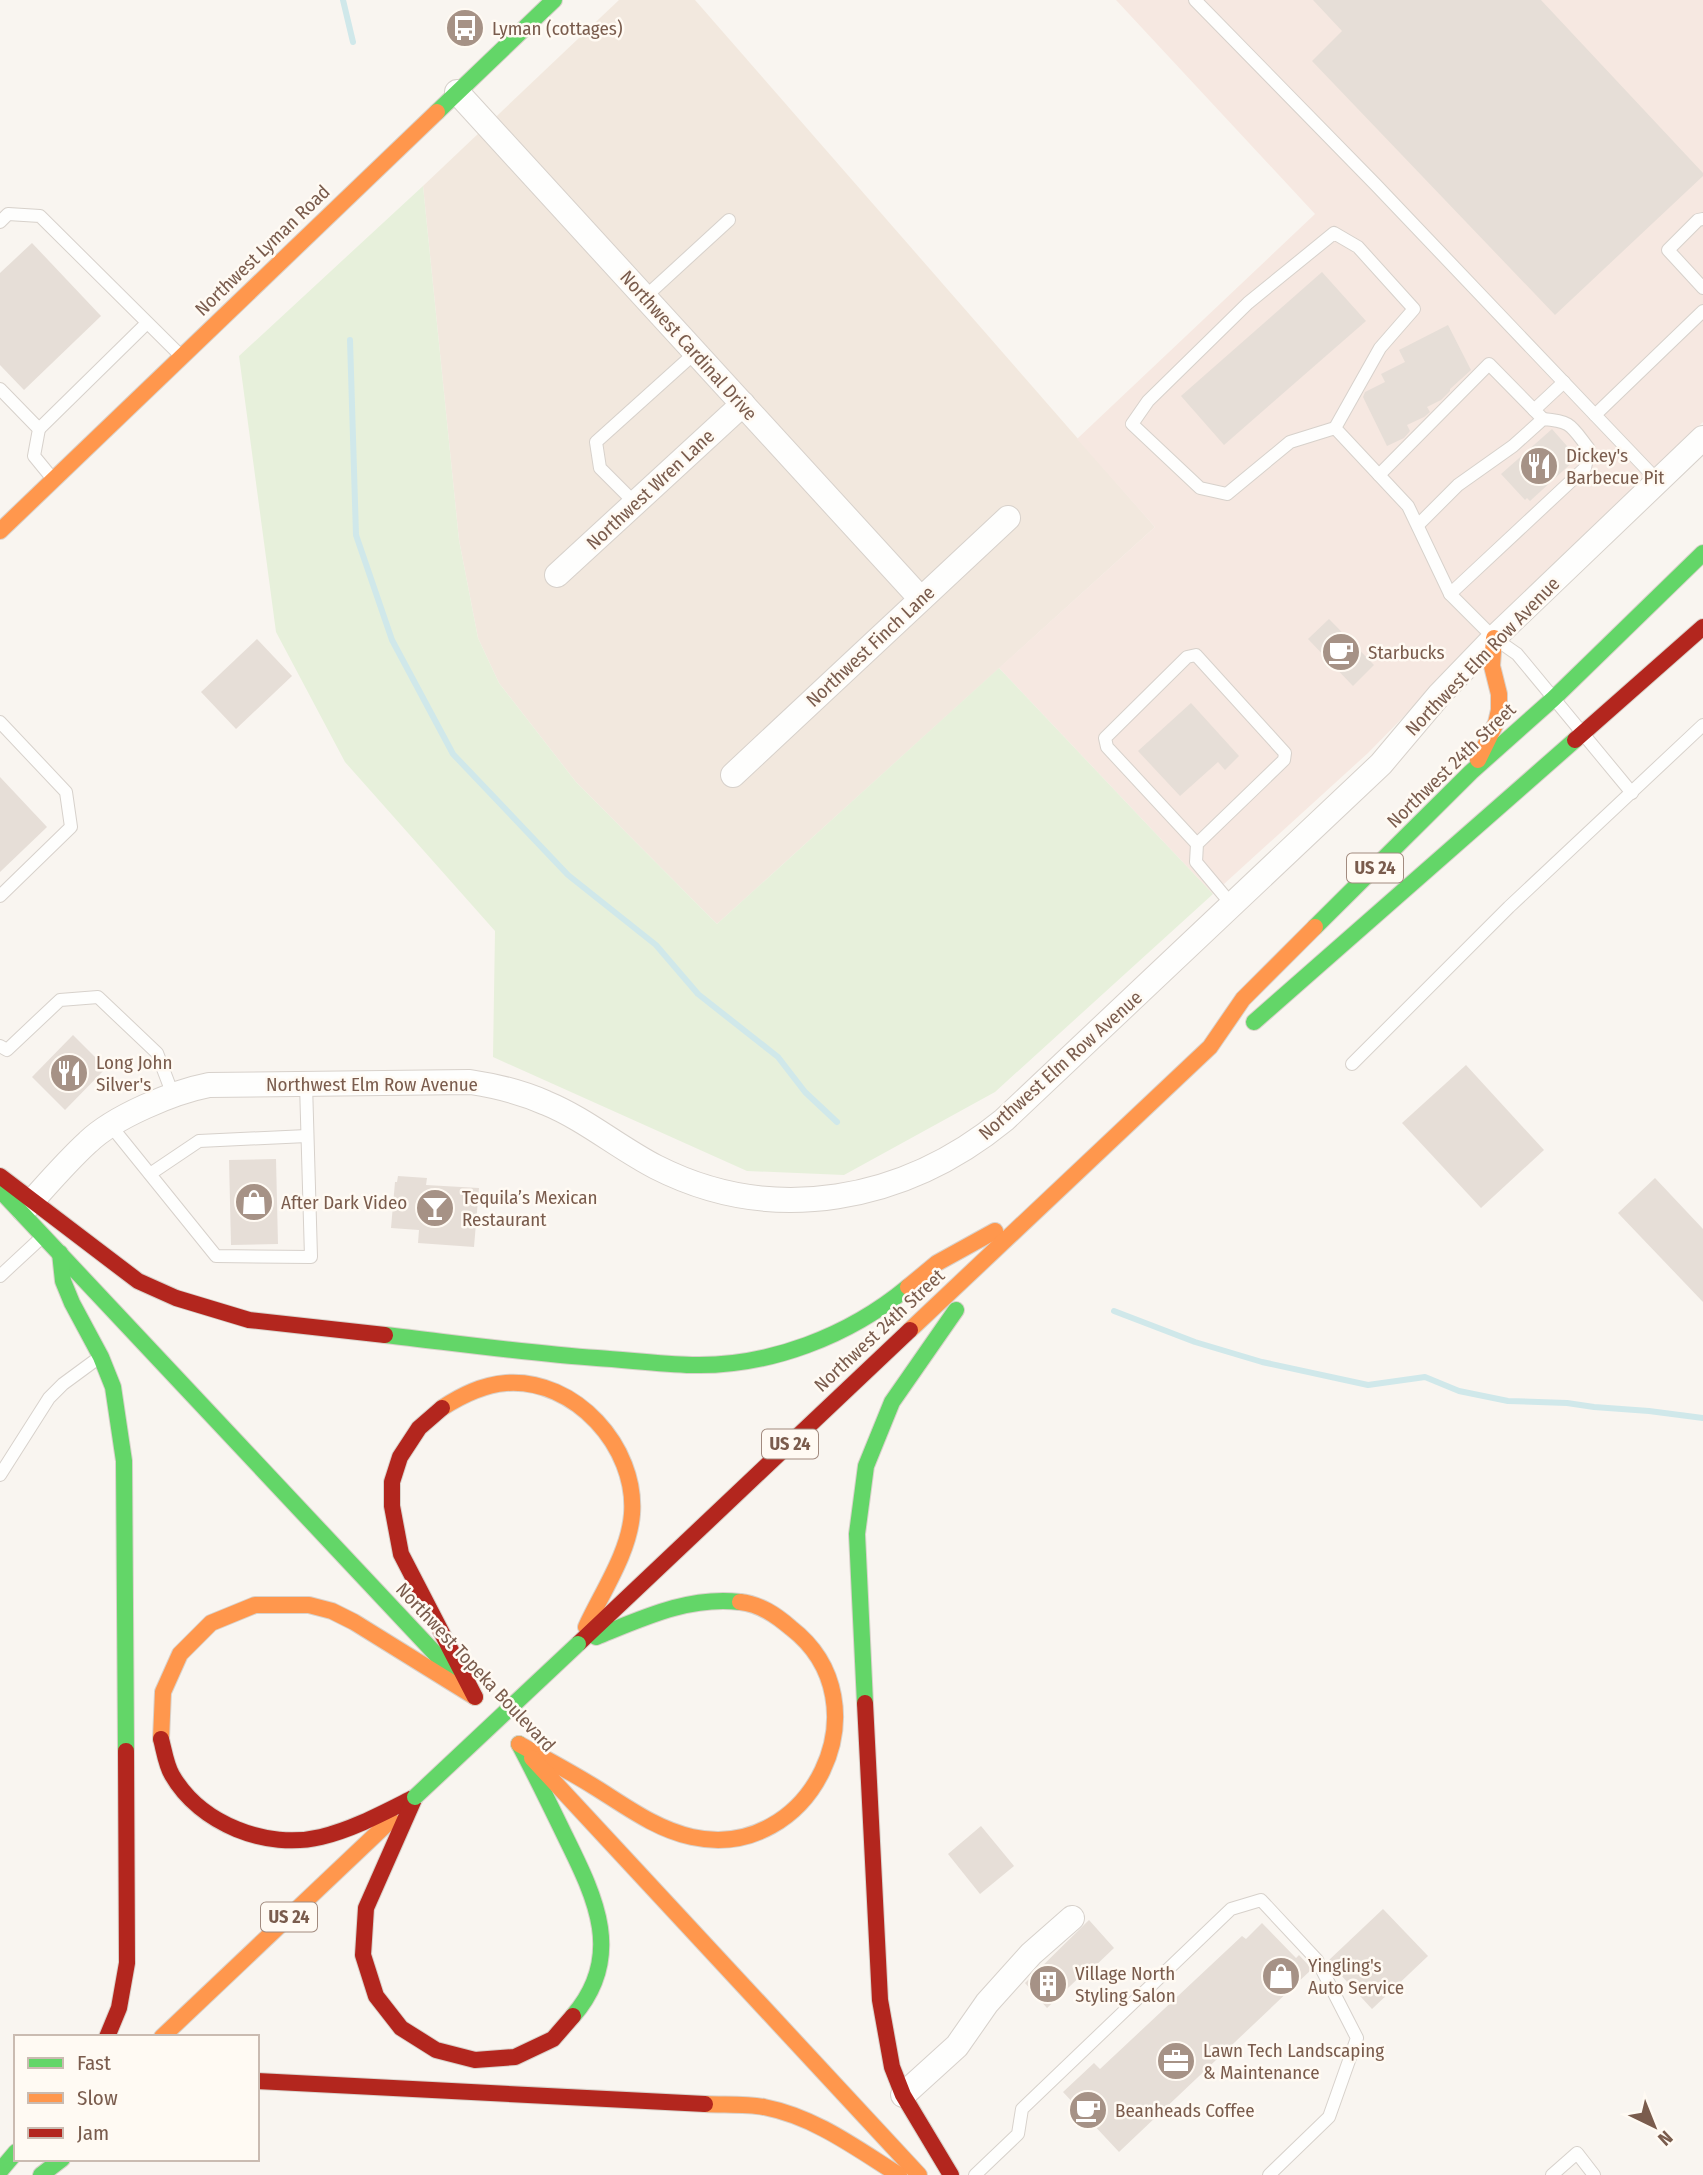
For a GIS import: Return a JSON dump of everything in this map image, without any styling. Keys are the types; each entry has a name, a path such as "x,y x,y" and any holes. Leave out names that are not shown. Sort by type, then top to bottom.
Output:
{"main road":[{"name":"Northwest Lyman Road","path":"0,531 554,0"},
{"name":"Northwest 24th Street","path":"578,1644 1210,1048 1244,999 1471,772 1553,699 1703,553"},
{"name":"Northwest 24th Street","path":"1210,1048 1253,1023 1427,867 1583,735 1703,627"},
{"path":"1471,772 1496,723 1499,710 1499,694 1492,667 1494,638"},
{"path":"0,1176 27,1207 138,1281 225,1315 249,1320 557,1354 692,1365 757,1359 822,1339 855,1324 890,1302 937,1263 1043,1205"},
{"name":"Northwest Topeka Boulevard","path":"0,1190 27,1207 43,1235 919,2175"},
{"path":"951,2175 903,2095 892,2067 880,2000 857,1534 866,1466 892,1402 1001,1244"},
{"path":"60,1253 63,1280 72,1303 101,1357 113,1387 120,1419 124,1474 127,1963 119,2008 108,2035"},
{"path":"475,1697 401,1554 391,1488 398,1462 413,1434 434,1412 469,1391 511,1382 532,1383 549,1388 585,1410 617,1447 630,1483 632,1517 620,1553 578,1644"},
{"path":"415,1797 343,1832 316,1839 260,1837 232,1829 207,1815 187,1798 172,1775 160,1735 160,1708 166,1681 179,1655 207,1625 231,1611 268,1602 311,1605 349,1619 475,1697"},
{"path":"519,1744 591,1784 663,1830 710,1841 733,1840 777,1824 815,1790 828,1767 835,1740 836,1711 825,1671 818,1655 804,1638 787,1622 766,1610 745,1602 695,1603 672,1608 578,1644"},
{"name":"US 24","path":"164,2035 578,1644"},
{"path":"415,1797 366,1908 363,1965 373,1993 393,2022 414,2040 440,2053 458,2059 483,2062 512,2059 553,2039 574,2020 590,1993 600,1967 603,1940 592,1893 519,1744"},
{"path":"259,2081 763,2107 799,2117 828,2130 899,2175"},
{"path":"0,2171 14,2154"},
{"path":"41,2175 59,2161"},
{"path":"9,2175 24,2167"}],"street":[{"name":"Northwest Cardinal Drive","path":"457,92 920,599"},
{"name":"Northwest Wren Lane","path":"557,575 743,404"},
{"name":"Northwest Elm Row Avenue","path":"27,1207 89,1140 173,1095 209,1084 490,1084 548,1103 648,1163 695,1183 734,1194 779,1199 848,1195 892,1185 914,1176 952,1158 983,1137 1232,905 1381,764 1440,694 1494,638 1703,438"},
{"name":"Northwest Finch Lane","path":"733,775 1008,518"},
{"path":"903,2095 957,2046 987,2003 1031,1954 1072,1918"}],"lane":[{"path":"1195,0 1367,175 1658,481"},
{"path":"0,222 8,215 40,216 181,357"},
{"path":"1703,219 1698,220 1668,250 1703,288"},
{"path":"645,297 729,220"},
{"path":"1334,233 1358,247 1414,309 1380,348 1335,428 1290,442 1227,494 1200,488 1132,424 1148,401 1248,303 1334,233"},
{"path":"1595,415 1703,311"},
{"path":"54,480 34,456 38,429 147,323"},
{"path":"635,503 600,468 596,442 696,352"},
{"path":"1379,475 1489,364 1538,414 1564,421 1589,449 1585,468 1450,594"},
{"path":"1418,525 1458,485 1513,446 1564,382"},
{"path":"0,389 38,429"},
{"path":"1335,428 1408,506 1450,594 1494,638 1517,654 1632,793"},
{"path":"1197,844 1107,747 1105,738 1187,657 1196,655 1284,753 1284,760 1197,844 1196,862 1232,905"},
{"path":"0,722 66,792 71,827 0,896"},
{"path":"1352,1064 1509,907 1703,725"},
{"path":"0,1046 7,1050 60,1000 98,997 157,1053 173,1095"},
{"path":"111,1126 216,1256 311,1257 306,1084"},
{"path":"150,1174 199,1141 307,1136"},
{"path":"0,1276 43,1235"},
{"path":"0,1475 49,1398 63,1384 101,1357"},
{"path":"975,2175 1018,2134 1022,2109 1231,1909 1261,1899 1317,1960 1357,2038 1329,2117 1269,2175"},
{"path":"1552,2175 1577,2153 1594,2175"}],"shaded area":[{"path":"619,0 695,0 1155,527 717,924 576,782 499,683 478,638 459,540 423,186"},
{"path":"1116,0 1703,0 1703,422 1531,587 1368,753 1213,894 999,668 1155,527 1077,439 1315,214"}],"green space":[{"path":"423,186 459,540 478,638 499,683 576,782 717,924 999,668 1213,894 995,1092 844,1175 747,1171 493,1057 495,931 345,762 276,632 239,356"}],"building":[{"path":"1313,0 1541,0 1703,176 1555,315 1312,61 1342,31"},
{"path":"32,243 101,316 24,390 0,365 0,273"},
{"path":"1322,272 1366,321 1224,445 1181,396"},
{"path":"1448,325 1471,370 1441,400 1427,407 1430,412 1407,425 1410,431 1404,438 1387,446 1363,397 1365,392 1385,382 1381,374 1405,362 1399,350"},
{"name":"Dickey's Barbecue Pit","path":"1552,429 1576,459 1530,501 1527,498 1525,500 1501,474"},
{"name":"Starbucks","path":"1329,619 1374,665 1353,686 1308,639"},
{"path":"257,639 292,676 236,729 201,692"},
{"path":"1191,703 1239,756 1225,770 1218,762 1180,796 1138,751"},
{"path":"0,777 47,827 0,872"},
{"name":"Long John Silver's","path":"73,1035 106,1068 65,1110 32,1077"},
{"path":"1466,1065 1544,1150 1481,1208 1402,1123"},
{"name":"After Dark Video","path":"276,1159 278,1244 231,1245 229,1160"},
{"name":"Tequila’s Mexican Restaurant","path":"398,1176 427,1178 426,1185 479,1188 474,1247 418,1243 419,1230 391,1228 395,1182"},
{"path":"1655,1178 1703,1229 1703,1302 1618,1213"},
{"path":"981,1826 1014,1866 980,1894 948,1854"},
{"path":"1383,1909 1428,1956 1372,2009 1328,1961"},
{"path":"1089,1920 1114,1948 1047,2008 1025,1983"},
{"path":"1262,1923 1296,1958 1299,1955 1312,1969 1119,2152 1063,2092 1094,2063 1100,2069 1242,1936 1246,1939"}],"waterway":[{"path":"343,0 353,42"},
{"path":"350,340 356,535 392,640 453,754 568,875 656,945 698,994 778,1057 805,1092 837,1122"},
{"path":"1114,1311 1195,1342 1262,1362 1368,1385 1425,1377 1459,1391 1508,1401 1567,1403 1703,1418"}],"traffic: fast":[{"path":"437,112 554,0"},
{"path":"1315,927 1471,772 1553,699 1703,553"},
{"path":"1254,1022 1575,740"},
{"path":"0,1190 461,1681"},
{"path":"60,1253 63,1281 113,1387 124,1461 126,1751"},
{"path":"385,1335 570,1356 692,1365 721,1364 779,1354 834,1334 885,1305 908,1287"},
{"path":"865,1703 857,1534 866,1466 892,1402 956,1310"},
{"path":"596,1637 684,1605 740,1602"},
{"path":"415,1797 578,1644"},
{"path":"519,1744 586,1881 600,1926 598,1971 589,1994 573,2016"},
{"path":"0,2171 14,2154"},
{"path":"41,2175 59,2161"}],"traffic: slow":[{"path":"0,531 437,112"},
{"path":"1478,760 1496,723 1499,710 1499,694 1492,666 1494,638"},
{"path":"910,1330 1210,1047 1243,999 1315,927"},
{"path":"908,1287 937,1263 995,1231"},
{"path":"442,1408 480,1388 506,1383 531,1384 556,1392 578,1405 597,1422 613,1442 631,1489 630,1529 614,1572 586,1627"},
{"path":"519,1744 584,1780 640,1816 678,1833 692,1837 734,1839 771,1826 801,1802 822,1770 834,1734 833,1696 819,1660 791,1628 767,1611 740,1602"},
{"path":"161,1739 163,1692 180,1654 211,1623 255,1605 309,1605 332,1611 475,1697"},
{"path":"532,1758 919,2175"},
{"path":"164,2035 391,1820"},
{"path":"705,2104 764,2107 801,2118 899,2175"}],"traffic: jam":[{"path":"1575,740 1703,627"},
{"path":"0,1176 138,1281 176,1298 249,1320 385,1335"},
{"path":"578,1644 910,1330"},
{"path":"442,1408 419,1428 400,1457 392,1482 392,1506 401,1554 475,1697"},
{"path":"865,1703 880,2000 892,2067 903,2095 951,2175"},
{"path":"161,1739 170,1771 184,1792 217,1820 258,1836 279,1840 321,1837 357,1825 415,1797"},
{"path":"108,2035 119,2008 127,1963 126,1751"},
{"path":"415,1797 366,1908 363,1955 376,1996 401,2028 436,2050 475,2060 515,2057 553,2039 573,2016"},
{"path":"259,2081 705,2104"}],"place":[{"name":"Lyman (cottages)","path":"465,28"},
{"name":"Dickey's Barbecue Pit","path":"1539,466"},
{"name":"Starbucks","path":"1341,652"},
{"name":"Long John Silver's","path":"69,1073"},
{"name":"After Dark Video","path":"254,1202"},
{"name":"Tequila’s Mexican Restaurant","path":"435,1208"},
{"name":"Yingling's Auto Service","path":"1281,1976"},
{"name":"Village North Styling Salon","path":"1048,1984"},
{"name":"Lawn Tech Landscaping & Maintenance","path":"1176,2061"},
{"name":"Beanheads Coffee","path":"1088,2110"}]}
